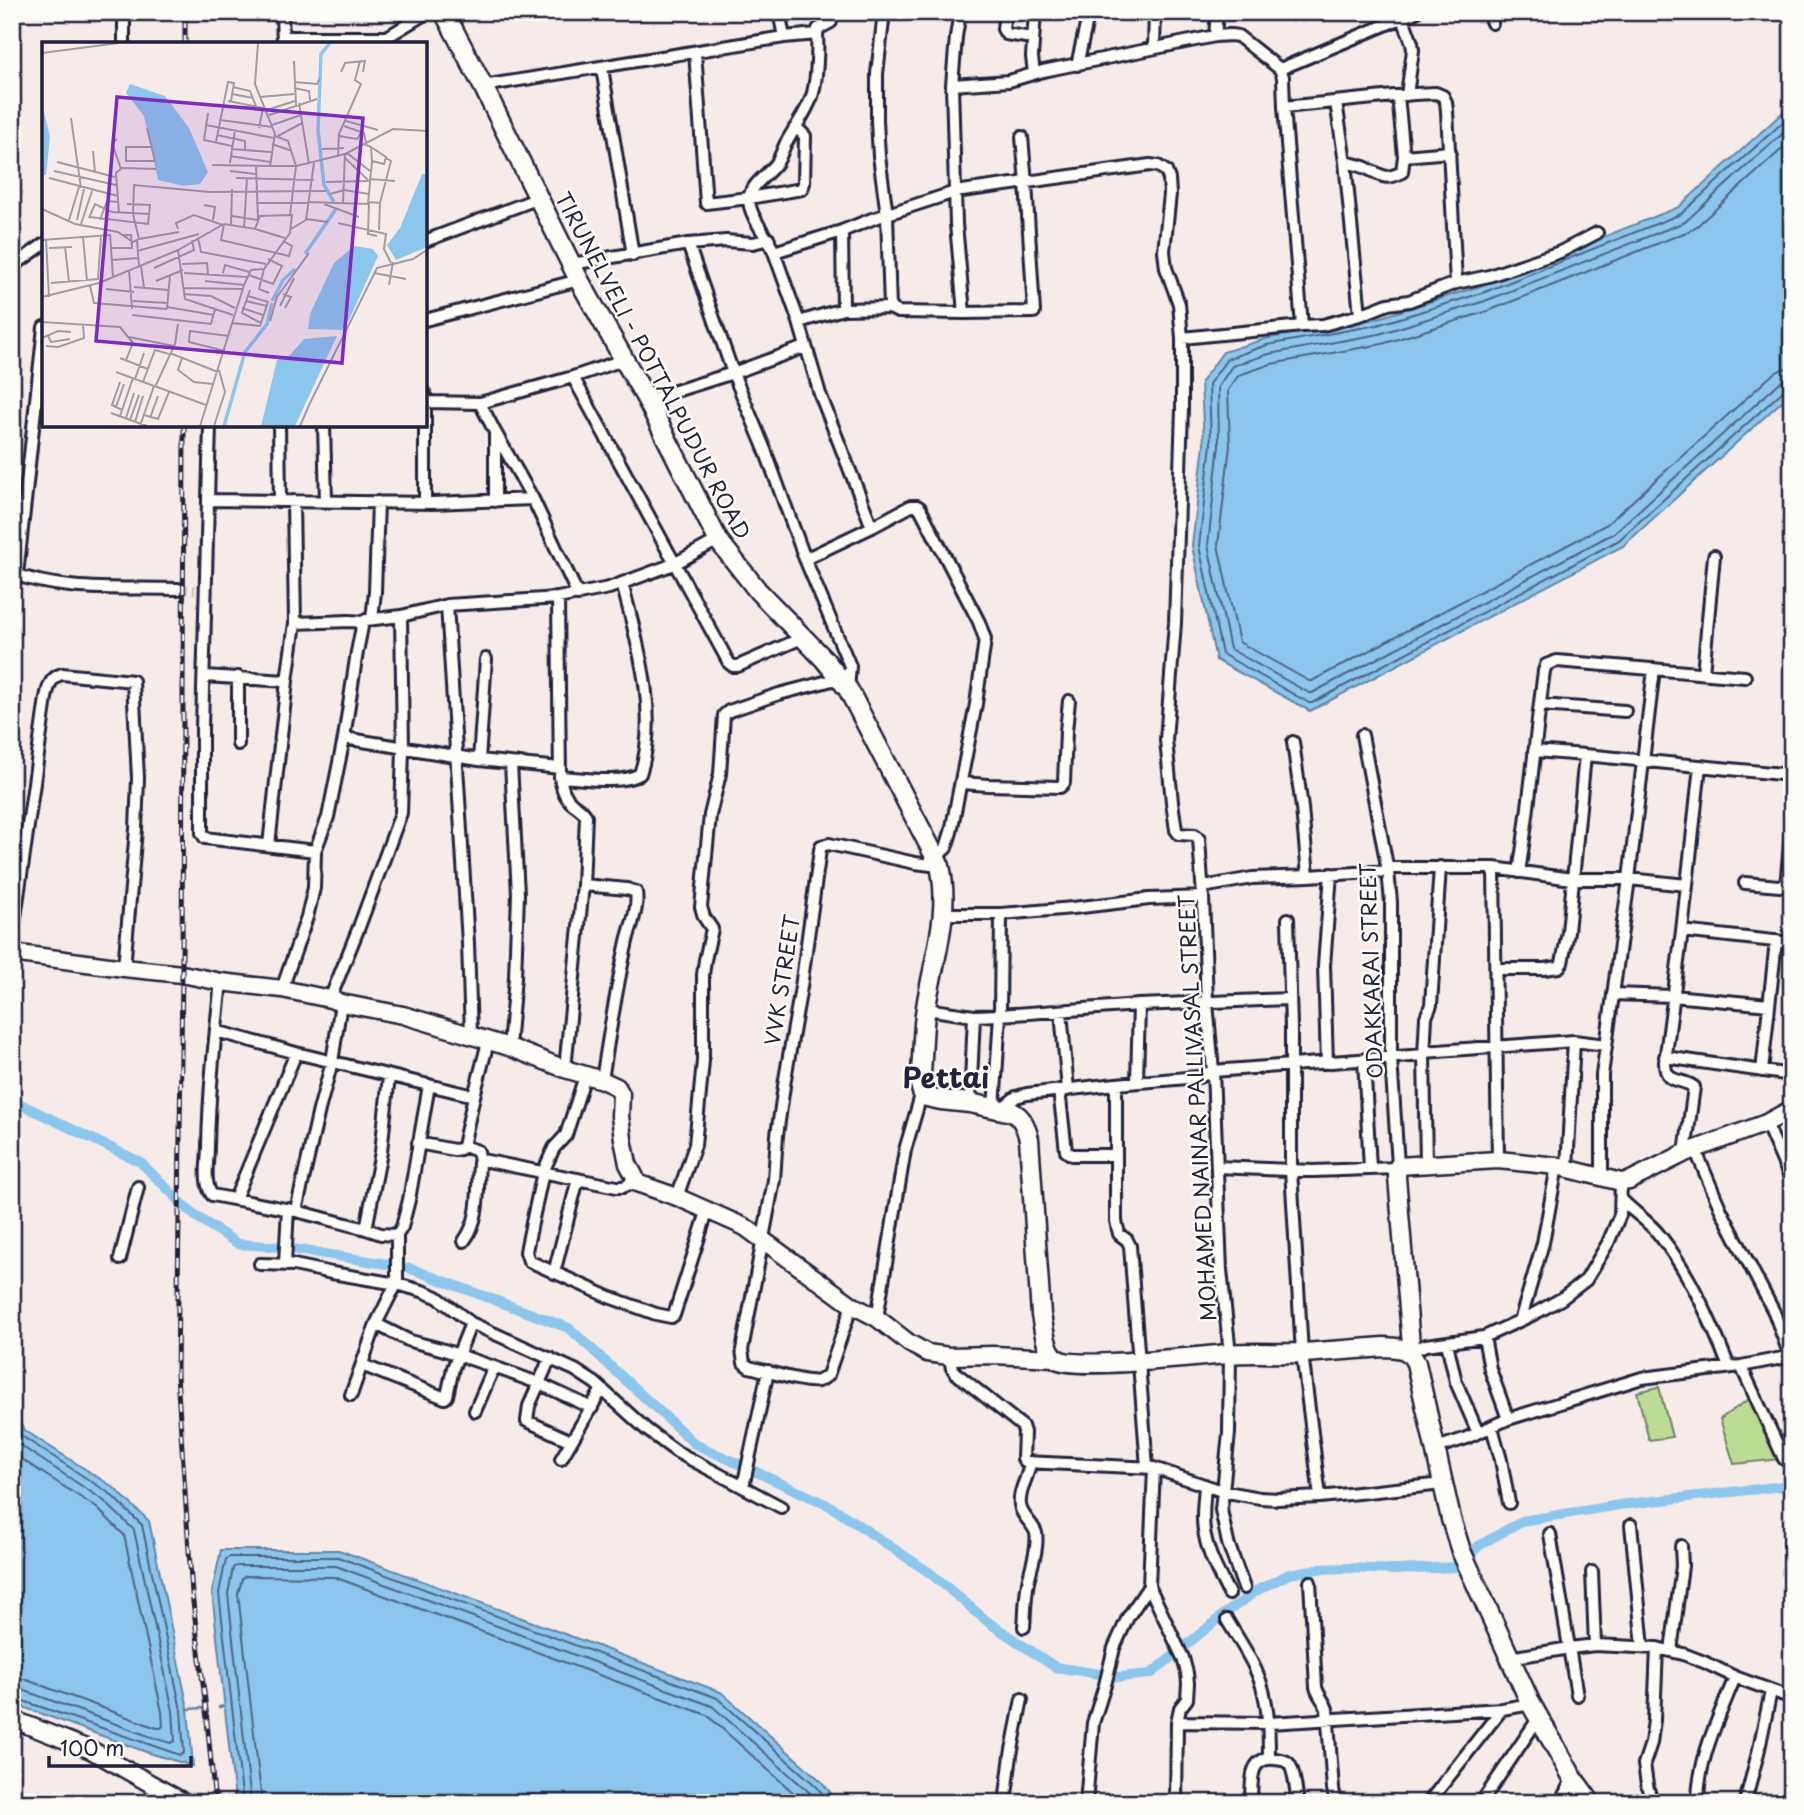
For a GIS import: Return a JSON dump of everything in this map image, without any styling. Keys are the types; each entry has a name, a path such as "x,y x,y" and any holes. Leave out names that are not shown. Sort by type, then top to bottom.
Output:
{"main road":[{"name":"TIRUNELVELI - POTTALPUDUR ROAD","path":"444,12 576,272 718,540 758,591 844,683 937,862 943,881 943,914 926,1009 920,1084 922,1092"},
{"path":"922,1092 927,1097 1018,1114 1024,1125 1029,1139 1041,1315 1047,1343 1055,1358 1064,1363 1384,1347 1398,1348 1410,1353 1416,1363 1451,1519 1464,1559 1534,1711 1573,1778 1591,1803"}],"street":[{"path":"124,42 125,12"},
{"path":"282,12 283,41 387,40 428,12"},
{"path":"779,12 784,37"},
{"path":"832,12 831,22 818,29 813,93 778,162 755,187 750,198 752,211 774,252 799,322 820,394 872,527"},
{"path":"884,12 877,74 877,121 887,215 890,308"},
{"path":"960,12 952,85 955,192 964,313"},
{"path":"1005,12 1003,29 1006,34 1032,38"},
{"path":"1034,73 1032,38 1035,12"},
{"path":"1077,65 1089,12"},
{"path":"1154,47 1155,12"},
{"path":"1215,36 1217,12"},
{"path":"1280,69 1416,12"},
{"path":"1345,162 1367,168 1380,177 1392,177 1402,173 1402,96 1413,50 1403,18"},
{"path":"483,86 784,37 817,34"},
{"path":"952,85 1009,81 1154,47 1215,36 1238,36 1280,69 1283,77 1302,326"},
{"path":"695,52 706,203 802,190 805,136 794,129"},
{"path":"602,68 633,255"},
{"path":"1284,107 1436,93 1443,96 1446,102 1450,152 1457,283"},
{"path":"1336,102 1345,162 1360,315"},
{"path":"799,322 842,309 890,308 898,312 1034,312 1021,137"},
{"path":"1404,156 1450,152"},
{"path":"774,252 955,192 1158,166 1166,171 1169,179 1164,251 1166,268 1178,304 1182,338 1323,325 1388,304 1409,301 1457,283 1489,276 1560,252 1597,233"},
{"path":"427,240 539,198"},
{"path":"842,231 842,309"},
{"path":"427,319 633,255 688,244 726,241 753,243 769,239"},
{"path":"677,1197 695,1145 703,1061 703,975 712,929 701,910 710,815 720,774 724,715 761,700 844,683 850,666 805,559 733,373 688,244"},
{"path":"12,267 42,245"},
{"name":"MOHAMED NAINAR PALLIVASAL STREET","path":"1182,338 1175,622 1166,740 1176,830 1179,834 1195,835 1199,839 1213,1071 1221,1270 1230,1354 1229,1433 1221,1510 1225,1532 1244,1588"},
{"path":"42,344 15,574 60,586 178,589"},
{"path":"646,400 805,347"},
{"path":"427,402 480,402 573,377 623,360"},
{"path":"573,377 725,658 733,666 745,664 802,638"},
{"path":"480,402 533,499 578,595"},
{"path":"210,427 209,499 201,590 204,676 201,817 203,837 315,851"},
{"path":"279,427 280,500"},
{"path":"324,427 326,501"},
{"path":"425,503 426,427"},
{"path":"495,432 495,501"},
{"path":"209,499 425,503 533,499"},
{"path":"269,845 295,623 293,501"},
{"path":"282,989 314,888 315,851 328,817 357,652 375,593 378,502"},
{"path":"805,559 914,505 920,508 983,632 984,647 962,783 949,842 937,862"},
{"path":"295,623 368,621 447,605 578,595 610,588 674,564 718,540"},
{"path":"1703,673 1714,556"},
{"path":"344,738 560,773 610,779 638,776 643,765 647,699 642,664 622,583"},
{"path":"558,598 560,773 565,795 586,816 583,885 565,1069"},
{"path":"447,605 468,943 471,1035"},
{"path":"285,1260 285,1238 332,1062 335,1001 401,813 404,748 401,616"},
{"path":"479,760 486,659"},
{"path":"1519,872 1546,665 1557,661 1745,677"},
{"path":"1602,1177 1602,1075 1654,669"},
{"path":"12,939 50,684 62,674 133,681 138,778 124,968"},
{"path":"204,676 287,681"},
{"path":"238,677 238,744"},
{"path":"962,783 1060,787 1064,783 1069,701"},
{"path":"1540,705 1625,711"},
{"name":"ODAKKARAI STREET","path":"1362,735 1388,869 1391,912 1391,1058 1397,1167"},
{"path":"1293,743 1303,808 1308,876"},
{"path":"1534,751 1792,775"},
{"path":"1495,969 1544,969 1559,967 1562,963 1585,755"},
{"path":"509,1047 518,894 511,764"},
{"path":"1436,1448 1508,1419 1642,1378 1791,1356 1774,1312 1690,1151 1694,1087 1671,1079 1665,1069 1700,766"},
{"path":"1745,883 1789,887 1792,824"},
{"name":"VVK STREET","path":"764,1239 774,1180 783,1090 803,977 821,846 829,844 915,863 937,862"},
{"path":"1426,1164 1424,1054 1426,1017 1431,1005 1440,867"},
{"path":"1494,868 1498,1160"},
{"path":"943,914 1001,914 1073,908 1203,892 1252,878 1388,869 1494,868 1572,879 1629,879 1686,885"},
{"path":"1327,1063 1324,965 1331,874"},
{"path":"583,885 627,889 637,895 602,1080"},
{"path":"997,1108 1001,914"},
{"path":"1288,919 1291,1170 1302,1353 1320,1497"},
{"path":"1682,932 1792,943"},
{"path":"1762,1071 1776,941"},
{"path":"12,953 282,989 403,1015 509,1047 602,1080 615,1086 621,1094 623,1139 628,1164 635,1177 634,1182"},
{"path":"221,982 209,1102 208,1186 212,1195 292,1210 381,1234 397,1235"},
{"path":"1613,994 1673,996 1769,1005"},
{"path":"926,1009 974,1016 1289,999"},
{"path":"1137,1082 1139,1005"},
{"path":"1061,1012 1066,1152 1072,1155 1115,1155"},
{"path":"970,1103 974,1016"},
{"path":"216,1031 474,1096"},
{"path":"997,1108 1021,1095 1199,1077 1213,1071 1574,1041 1606,1045"},
{"path":"1521,1318 1562,1167 1574,1041"},
{"path":"418,1143 454,1150 463,1146 488,1042"},
{"path":"235,1199 296,1053"},
{"path":"1665,1057 1792,1074"},
{"path":"1364,1060 1370,1168"},
{"path":"366,1228 381,1152 389,1076"},
{"path":"585,1076 566,1135 554,1148 542,1172 526,1252 529,1261 609,1297 671,1317 674,1315 709,1209"},
{"path":"1116,1084 1116,1221 1119,1234 1130,1246 1138,1360 1151,1468 1149,1587 1174,1637 1188,1673 1187,1699 1180,1707 1177,1722 1176,1803"},
{"path":"351,1395 376,1324 397,1284 397,1235 402,1227 409,1200 429,1085"},
{"path":"877,1318 905,1150 922,1092"},
{"path":"1217,1167 1313,1171 1498,1160 1562,1167 1621,1182 1636,1179 1690,1151 1766,1123 1792,1109"},
{"path":"1766,1123 1792,1182"},
{"path":"463,1146 478,1151 480,1161 475,1221 464,1241"},
{"path":"480,1161 623,1187 634,1182 709,1209 764,1239 852,1305 877,1318 927,1353 949,1356 993,1354 1055,1358"},
{"path":"1397,1167 1410,1353"},
{"path":"554,1273 578,1179"},
{"path":"1410,1353 1422,1346 1483,1337 1532,1315 1586,1280 1620,1215 1621,1182"},
{"path":"120,1259 138,1188"},
{"path":"1621,1199 1661,1236 1680,1266 1784,1459"},
{"path":"764,1239 743,1340 742,1357 749,1367 808,1381 824,1379 828,1375 852,1305"},
{"path":"260,1264 285,1260 397,1284 437,1297 471,1323 491,1334 576,1370 677,1452 781,1507"},
{"path":"362,1365 445,1398 453,1368 471,1323"},
{"path":"376,1324 410,1341 494,1367 592,1408"},
{"path":"1483,1337 1489,1369 1508,1419"},
{"path":"1447,1343 1457,1382 1478,1433"},
{"path":"949,1356 951,1368 957,1374 1022,1426 1025,1462 1151,1468 1222,1491 1260,1498 1299,1499 1443,1484"},
{"path":"550,1358 527,1410 527,1421 571,1441"},
{"path":"475,1411 494,1367"},
{"path":"743,1487 768,1371"},
{"path":"561,1459 602,1389"},
{"path":"1492,1427 1509,1503"},
{"path":"1024,1627 1036,1535 1020,1509 1019,1502 1030,1462"},
{"path":"1205,1485 1205,1536 1229,1594"},
{"path":"1631,1525 1643,1647"},
{"path":"1550,1534 1577,1695"},
{"path":"1671,1650 1682,1566 1681,1546"},
{"path":"1592,1572 1595,1645"},
{"path":"1310,1582 1315,1687 1324,1702 1328,1720 1336,1803"},
{"path":"1086,1803 1093,1723 1109,1664 1122,1628 1149,1587"},
{"path":"1227,1620 1260,1682 1269,1723 1269,1758"},
{"path":"1509,1658 1595,1645 1657,1648 1704,1661 1735,1677 1792,1698"},
{"path":"1652,1803 1644,1764 1651,1743 1654,1720 1657,1648"},
{"path":"1698,1803 1698,1790 1710,1736 1735,1677"},
{"path":"1745,1803 1771,1691"},
{"path":"1005,1803 1022,1699"},
{"path":"1177,1722 1269,1723 1502,1709 1534,1711 1481,1803"},
{"path":"1429,1803 1502,1709"},
{"path":"12,1719 91,1750 185,1803"},
{"path":"1251,1803 1253,1768 1258,1762 1269,1758 1285,1760 1290,1766 1298,1803"},
{"path":"1560,1803 1573,1778"}],"green space":[{"path":"1659,1387 1672,1437 1649,1440 1637,1392"},
{"path":"1752,1397 1781,1459 1734,1464 1720,1419"}],"water":[{"path":"1792,104 1792,392 1623,546 1310,711 1216,660 1192,546 1204,444 1201,382 1223,352 1265,339 1375,319 1480,286 1679,207"},
{"path":"12,1407 24,1430 113,1487 149,1521 188,1709 193,1766 149,1753 12,1703"},
{"path":"221,1550 339,1550 721,1692 821,1781 839,1803 241,1803 235,1800 212,1592"}],"waterway":[{"path":"12,1100 140,1162 194,1215 238,1244 281,1247 393,1265"},
{"path":"409,1268 569,1328 695,1444 830,1506 930,1573 988,1622 1055,1667 1119,1677 1151,1674 1256,1591 1289,1574 1318,1569 1396,1570 1456,1567 1480,1545 1522,1521 1619,1505 1792,1485"},
{"path":"219,1707 224,1706"},
{"path":"188,1709 204,1708"}],"tunnel":[{"path":"178,589 195,590"}],"railway":[{"path":"185,12 185,42"},
{"path":"184,427 177,1375 192,1594 215,1803"}],"district":[{"name":"Pettai","path":"946,1076"}]}
